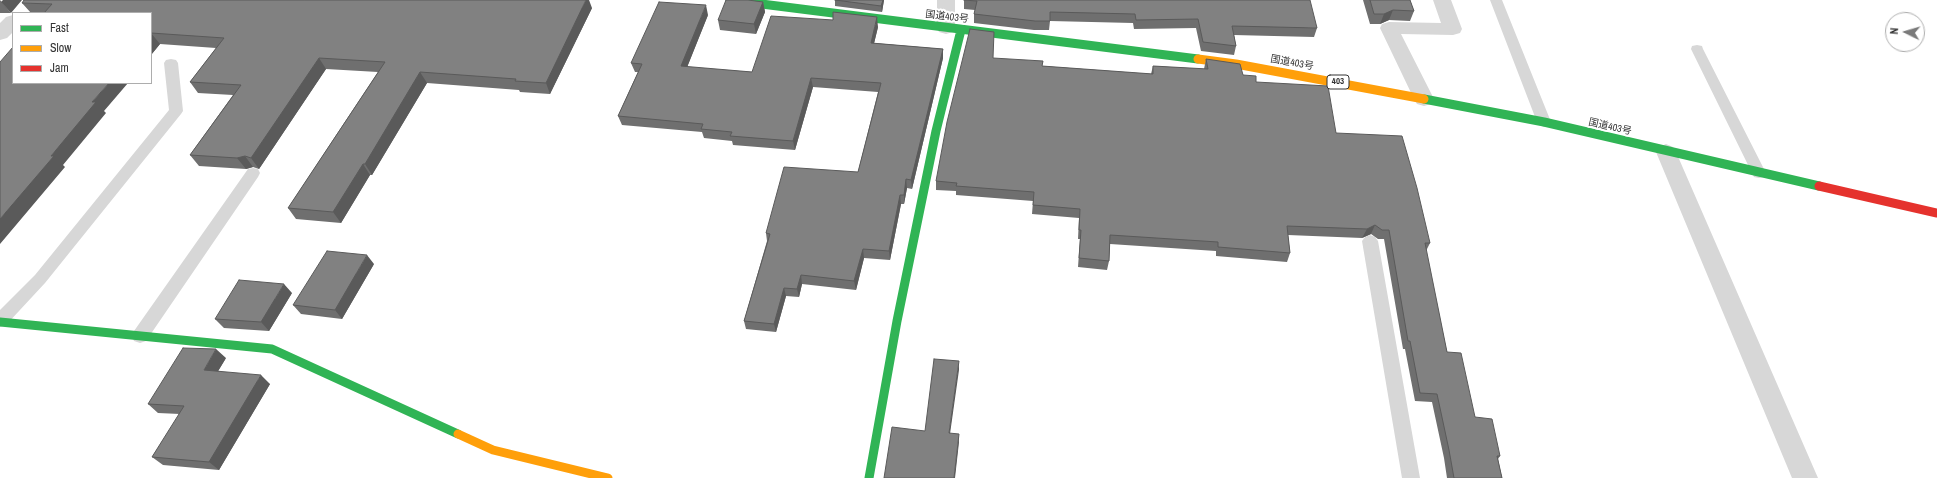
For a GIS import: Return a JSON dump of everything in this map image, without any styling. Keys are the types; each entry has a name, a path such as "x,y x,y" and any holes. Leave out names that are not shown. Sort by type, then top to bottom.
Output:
{"main road":[{"name":"国道403号","path":"730,0 1236,64 1424,98 1544,122 1759,174 1937,213"},
{"path":"869,478 903,291 936,132 954,29"},
{"path":"0,321 272,349 493,450 608,478"}],"street":[{"path":"946,0 954,29"},
{"path":"1424,98 1389,28 1453,29 1442,0"},
{"path":"0,34 12,22"},
{"path":"1666,152 1805,478"}],"lane":[{"path":"1496,0 1544,122"},
{"path":"1697,49 1759,174"},
{"path":"0,321 40,279 176,111 170,64"},
{"path":"140,336 253,173"},
{"path":"1370,241 1411,478"}],"building":[{"path":"24,0 586,0 546,83 515,81 516,79 420,72 365,164 363,164 333,212 288,208 385,62 319,58 251,158 245,156 237,158 190,155 241,85 190,82 224,38 152,33 152,12 45,12 52,4 22,3"},
{"path":"726,0 763,2 754,24 718,20"},
{"path":"835,0 883,0 881,6"},
{"path":"964,0 1310,0 1317,28 1232,26 1236,46 1203,42 1198,19 1136,20 1135,14 1050,12 1050,21 1035,21 974,14 977,1"},
{"path":"1370,0 1410,0 1414,11 1393,10 1384,14 1374,14"},
{"path":"659,2 706,5 681,66 752,72 771,16 833,20 833,12 877,17 871,43 943,49 911,180 906,179 904,195 900,195 889,251 863,249 854,281 801,275 797,289 784,288 774,324 744,321 770,234 766,233 784,167 858,172 881,83 811,78 793,141 730,136 732,132 701,129 703,124 618,116 642,64 631,63"},
{"path":"970,29 994,32 993,58 1043,61 1042,66 1153,74 1153,66 1208,69 1206,59 1240,64 1243,75 1256,76 1256,82 1328,86 1336,133 1402,136 1417,188 1430,243 1425,243 1447,352 1461,353 1475,417 1492,419 1500,456 1497,456 1502,478 1454,478 1437,394 1420,393 1410,341 1408,341 1389,230 1382,230 1375,225 1367,229 1287,226 1290,253 1218,247 1218,242 1110,235 1109,261 1079,258 1081,230 1079,230 1080,209 1033,205 1034,192 956,186 957,183 936,181 947,122"},
{"path":"12,48 12,84 108,84 92,102 96,102 51,156 54,156 0,219 0,62"},
{"path":"327,251 367,255 335,310 293,305"},
{"path":"239,280 284,284 261,322 215,319"},
{"path":"183,348 216,349 204,370 261,375 209,462 152,457 184,406 148,404"},
{"path":"934,359 959,361 949,433 959,434 954,478 884,478 892,427 925,431"}],"traffic: fast":[{"path":"730,0 1198,59"},
{"path":"869,478 897,321 936,131 961,30"},
{"path":"1424,99 1544,122 1819,186"},
{"path":"0,322 272,349 458,434"}],"traffic: slow":[{"path":"1198,59 1236,64 1424,99"},
{"path":"458,434 493,450 608,478"}],"traffic: jam":[{"path":"1819,186 1937,213"}]}
